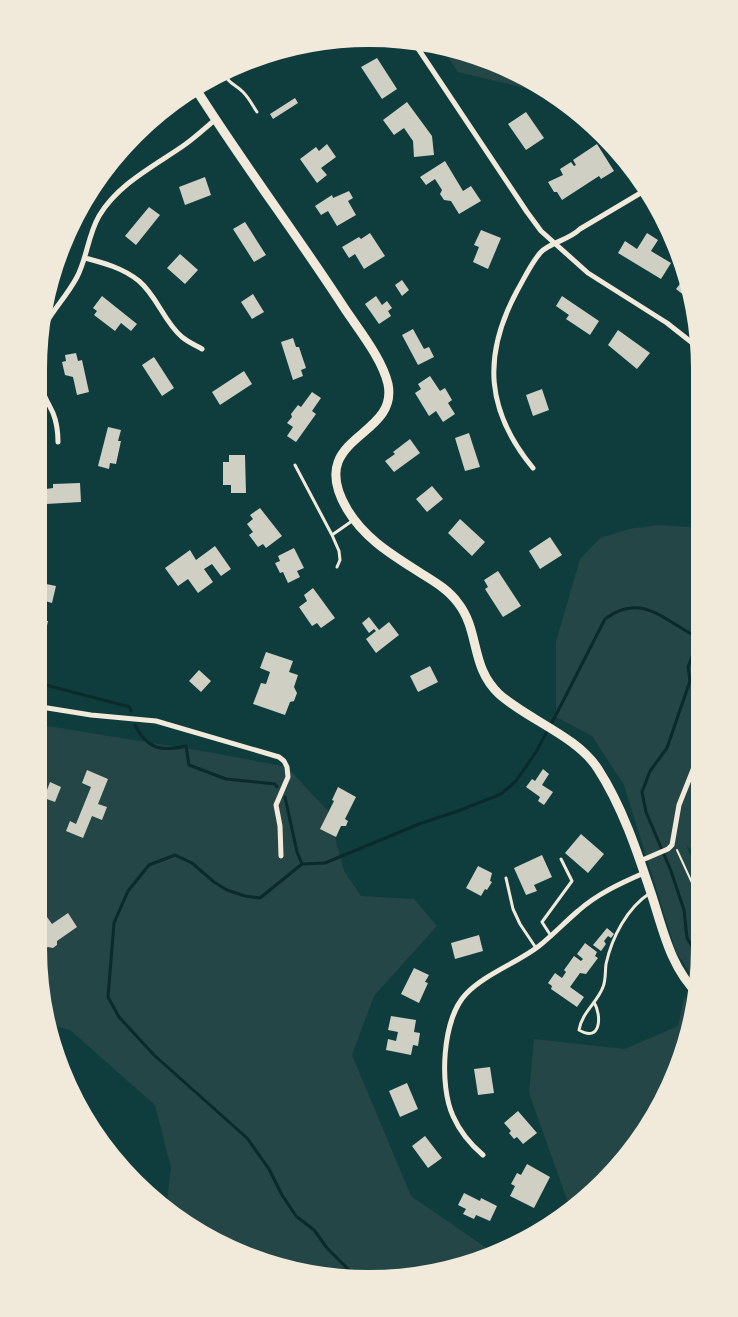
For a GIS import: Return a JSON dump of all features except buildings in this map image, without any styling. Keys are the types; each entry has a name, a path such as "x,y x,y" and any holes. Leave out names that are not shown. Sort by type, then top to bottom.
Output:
{"main road":[{"path":"198,92 330,285 374,355 386,379 389,392 384,413 348,446 337,466 336,473 339,491 354,520 368,537 379,546 434,581 452,595 462,607 468,620 479,663 489,682 507,700 586,754 599,770 643,860 644,873 675,963 691,987"}],"street":[{"path":"418,48 541,231 588,273 667,323 693,344"},
{"path":"49,313 66,294 77,277 98,218 117,193 186,144 216,119"},
{"path":"533,468 509,434 501,415 494,378 494,360 502,323 527,272 542,252 642,192"},
{"path":"85,258 112,266 140,282 181,336 202,349"},
{"path":"44,398 57,426 58,442"},
{"path":"44,707 91,715 156,721 279,757 287,766 288,777 276,805 279,819 281,856"},
{"path":"643,860 668,849 673,841 679,805 694,767"},
{"path":"483,1155 460,1130 452,1115 445,1084 446,1046 450,1021 458,1004 470,990 552,937 594,898 644,873"}],"lane":[{"path":"225,77 232,85 243,92 257,112"},
{"path":"295,465 339,551 340,560 337,567"},
{"path":"332,535 354,520"},
{"path":"552,937 542,922 572,880 562,859"},
{"path":"506,878 513,910 536,949"},
{"path":"594,1002 598,1010 599,1021 595,1031 590,1034 584,1033 579,1030 580,1023 604,986 606,964 614,940 629,912 640,900 651,893"}],"path":[{"path":"673,841 694,889"}],"shaded area":[{"path":"445,53 474,61 513,77 538,91 458,72"},
{"path":"659,525 694,528 694,852 686,845 694,864 693,978 676,952 624,785 592,736 556,717 556,642 580,559 600,538 629,529"},
{"path":"44,725 287,767 328,811 344,871 361,896 414,899 437,926 374,996 352,1055 411,1196 489,1250 474,1256 432,1267 390,1273 348,1273 285,1262 264,1256 225,1240 206,1230 166,1202 171,1168 155,1105 70,1030 53,1025 44,969"},
{"path":"684,997 690,1000 677,1053 651,1110 625,1144 622,1152 614,1162 569,1205 529,1093 534,1039 625,1049 678,1026"}],"waterway":[{"path":"352,1273 327,1248 314,1230 296,1216 282,1195 269,1169 247,1138 154,1055 119,1017 108,997 114,923 128,891 149,865 175,855 192,863 214,882 227,890 245,896 260,898 302,864 325,863 419,824 501,794 516,781 536,752 605,619 619,611 631,608 643,609 666,618 694,636"},
{"path":"694,652 688,667 690,681 667,748 650,771 642,792 646,812 671,871 684,910 687,938 694,949"},
{"path":"44,685 130,707 131,711"},
{"path":"135,725 145,739 156,747 169,749 186,746 189,765 226,779 275,784 277,787"},
{"path":"285,797 297,852 302,864"}]}
